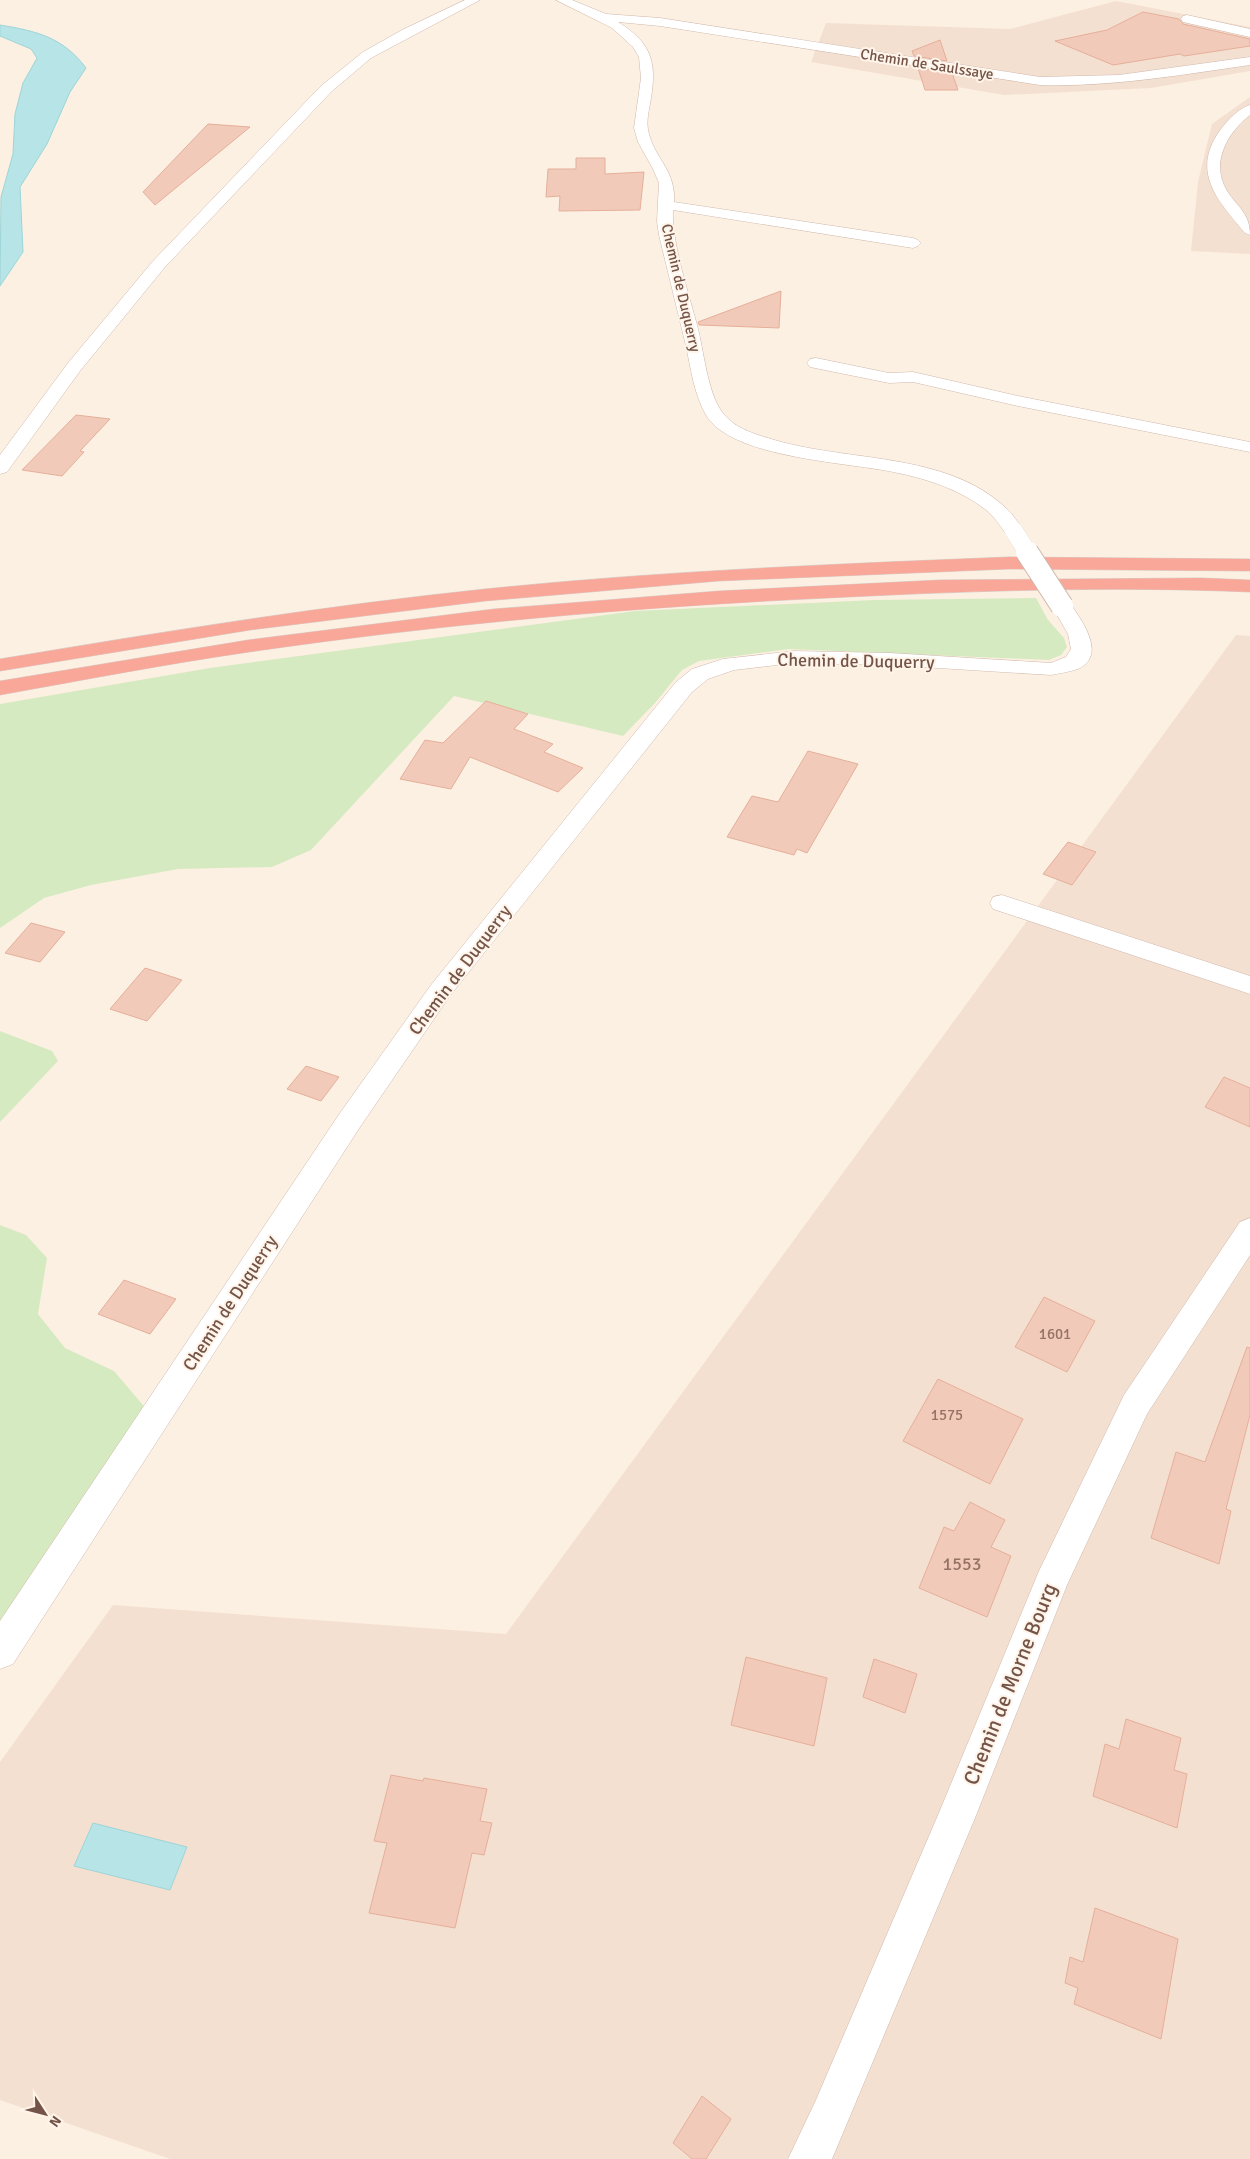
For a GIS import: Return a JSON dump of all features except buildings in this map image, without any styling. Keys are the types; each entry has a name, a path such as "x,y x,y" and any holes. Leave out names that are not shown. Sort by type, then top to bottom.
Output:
{"highway":[{"path":"0,665 270,622 485,595 718,575 1009,563 1250,565"},
{"path":"0,688 248,646 494,615 670,601 940,586 1202,584 1250,586"}],"street":[{"path":"0,468 74,367 159,264 319,95 367,55 406,33 474,0"},
{"name":"Chemin de Duquerry","path":"0,1652 350,1120 440,991 684,687 700,674 731,664 794,657 890,659 1051,669 1074,662 1081,653 1083,643 1062,606 1014,531 1003,515 981,499 965,490 924,473 896,466 770,445 746,438 720,423 715,416 702,380 664,222 667,185 641,128 648,69 640,48 630,36 605,18 562,0"},
{"name":"Chemin de Saulssaye","path":"605,18 660,22 1040,81 1100,81 1250,61"},
{"path":"1187,19 1250,33"},
{"path":"1250,109 1226,129 1217,145 1214,160 1215,181 1250,230"},
{"path":"666,205 913,243"},
{"path":"816,364 889,378 913,377 1018,401 1250,447"},
{"path":"1002,903 1250,985"},
{"name":"Chemin de Morne Bourg","path":"810,2159 835,2106 956,1818 1051,1582 1135,1405 1250,1230"}],"shaded area":[{"path":"1116,1 1250,27 1250,71 1151,88 1004,95 811,62 826,23 1010,29"},
{"path":"1250,97 1250,254 1191,251 1198,182 1212,124"},
{"path":"1236,635 1250,636 1250,2159 170,2159 0,2100 0,1762 113,1605 506,1634"}],"green space":[{"path":"1036,598 1048,620 1064,638 1067,647 1061,655 1049,660 789,649 699,661 682,670 655,703 623,736 454,696 311,850 272,867 178,869 91,885 44,898 0,928 0,704 210,668 635,611 874,600"},
{"path":"0,1031 52,1051 58,1061 0,1122"},
{"path":"0,1225 26,1235 47,1258 38,1314 65,1348 114,1371 154,1418 0,1652"}],"water":[{"path":"0,25 37,33 58,42 77,57 86,68 70,92 47,144 20,187 23,252 0,286 1,197 13,154 15,114 23,83 37,58 31,49 0,36"},
{"path":"93,1823 187,1847 170,1890 74,1866"}]}
